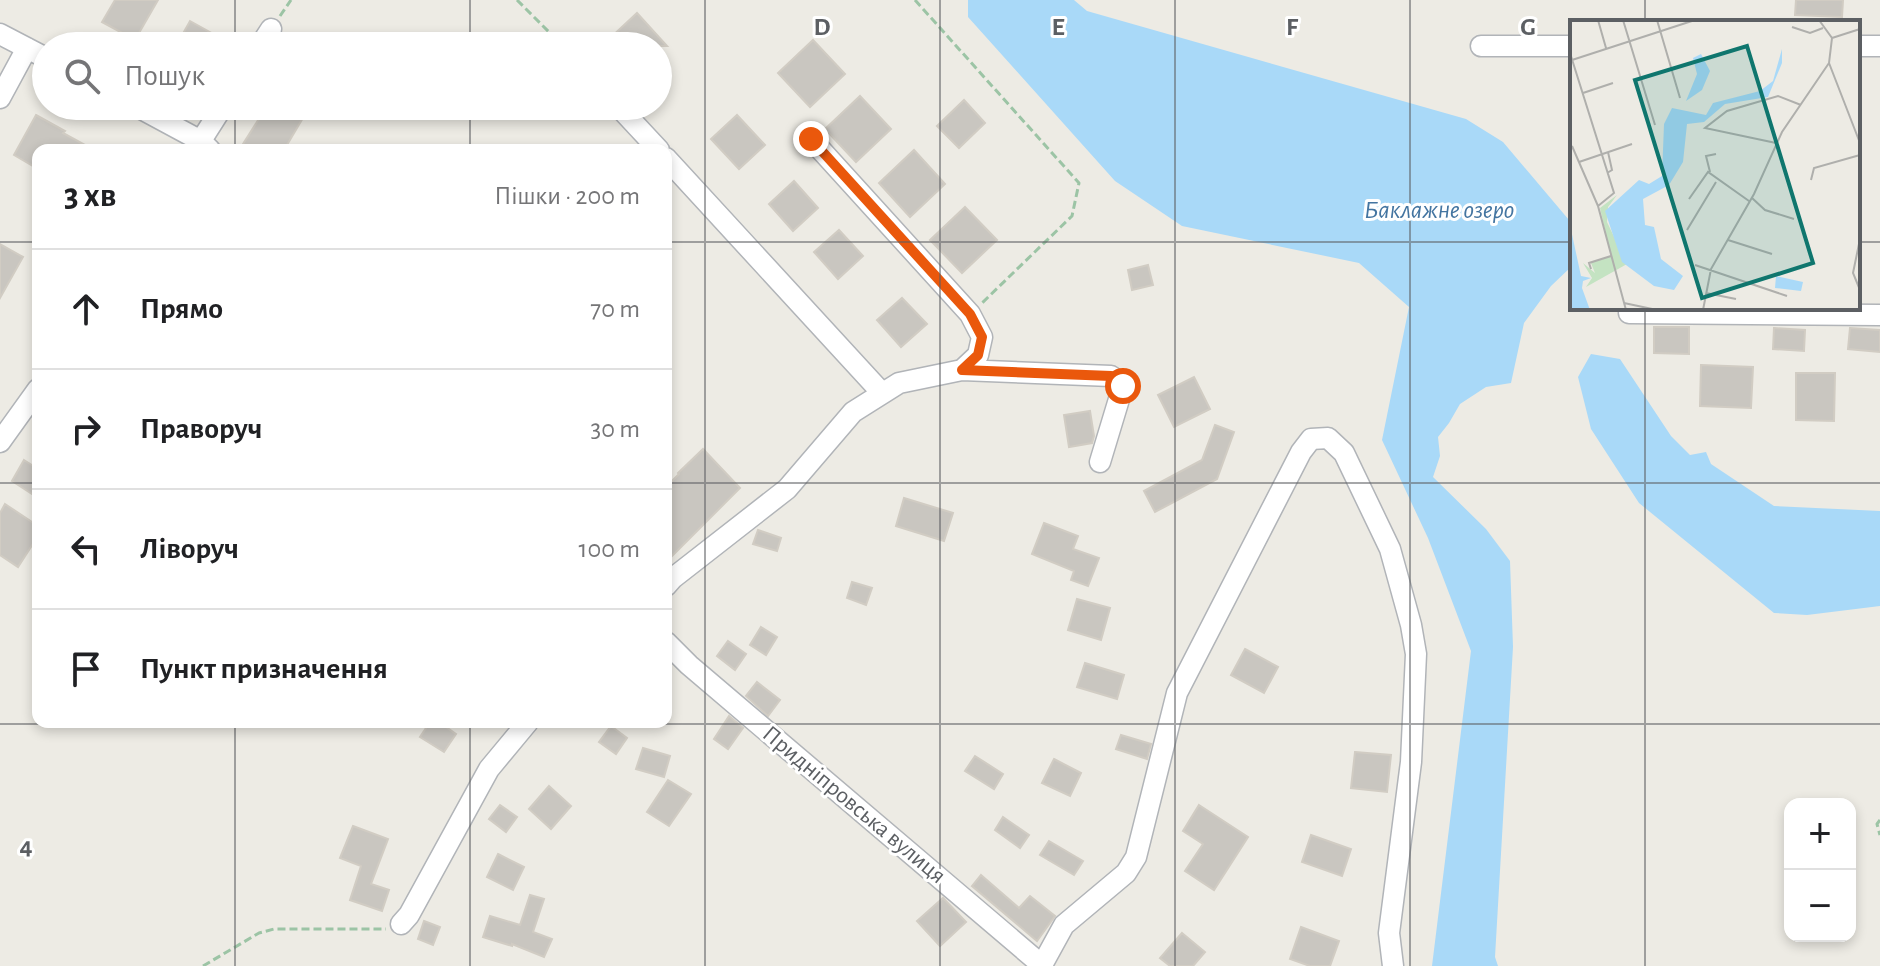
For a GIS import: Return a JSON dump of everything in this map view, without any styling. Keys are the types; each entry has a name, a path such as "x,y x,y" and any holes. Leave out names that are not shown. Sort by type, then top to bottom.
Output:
{"street":[{"path":"0,34 32,51"},
{"path":"1481,46 1570,46"},
{"path":"0,98 27,48"},
{"path":"159,120 197,144"},
{"path":"204,144 216,120"},
{"path":"631,120 653,144"},
{"path":"811,139 970,314 982,337 978,355 962,370"},
{"path":"672,165 882,393"},
{"path":"1629,313 1880,315"},
{"path":"672,579 787,489 853,412 899,383 962,370 1111,376 1123,386 1100,462"},
{"path":"0,442 32,397"},
{"path":"1042,966 1064,925 1126,873 1136,857 1177,693 1301,452 1311,439 1328,438 1344,453 1390,549 1416,654 1411,762 1389,933 1393,966"},
{"name":"Придніпровська вулиця","path":"672,648 1042,966"},
{"path":"401,924 409,915 489,769 523,728"}],"path":[{"path":"517,0 549,32"},
{"path":"915,0 1079,183 1072,216 970,314"},
{"path":"1880,820 1877,824 1880,835"},
{"path":"203,966 259,933 274,929 390,929 401,924"}],"water":[{"name":"Баклажне озеро","path":"968,0 1074,0 1087,11 1466,119 1503,142 1569,220 1570,268 1551,286 1524,323 1511,383 1486,387 1460,404 1438,437 1440,456 1433,477 1486,529 1510,561 1513,647 1495,957 1498,966 1432,966 1471,651 1428,538 1382,440 1409,307 1359,263 1182,226 1115,181 968,17"},
{"path":"1591,354 1620,359 1671,436 1690,455 1706,452 1711,464 1774,506 1880,511 1880,606 1807,615 1774,613 1639,503 1591,429 1578,377"}],"building":[{"path":"115,0 158,0 140,32 120,32 102,22"},
{"path":"1796,0 1843,0 1842,17 1795,15"},
{"path":"637,13 654,32 617,32"},
{"path":"190,21 210,32 184,32"},
{"path":"813,40 845,74 810,107 778,73"},
{"path":"860,96 891,129 856,162 825,129"},
{"path":"964,100 985,123 959,148 937,126"},
{"path":"737,115 765,145 739,169 711,139"},
{"path":"33,120 45,120 83,144 32,144 32,166 14,155"},
{"path":"258,120 302,120 288,144 243,144"},
{"path":"914,150 945,184 910,217 879,183"},
{"path":"794,181 818,208 793,231 769,204"},
{"path":"965,207 997,240 962,273 930,240"},
{"path":"839,230 863,256 838,279 814,252"},
{"path":"0,244 23,257 0,298"},
{"path":"1148,265 1153,285 1132,290 1128,270"},
{"path":"902,298 927,324 901,347 877,320"},
{"path":"1654,327 1689,327 1689,354 1654,353"},
{"path":"1774,328 1805,330 1804,351 1773,349"},
{"path":"1850,328 1880,330 1880,352 1848,349"},
{"path":"1701,365 1753,367 1751,408 1700,406"},
{"path":"1796,373 1835,373 1834,421 1796,420"},
{"path":"1194,377 1210,409 1174,427 1158,395"},
{"path":"1090,411 1094,436 1092,443 1069,447 1064,415"},
{"path":"1215,425 1234,432 1217,479 1155,512 1144,491 1202,460"},
{"path":"703,449 740,488 672,556 672,481"},
{"path":"24,460 32,465 32,494 12,481"},
{"path":"904,498 953,513 944,541 896,526"},
{"path":"5,504 32,522 32,545 18,567 0,555 0,513"},
{"path":"1044,523 1078,536 1073,549 1099,558 1088,586 1071,580 1074,571 1032,554"},
{"path":"758,530 781,538 777,551 753,544"},
{"path":"852,582 872,588 866,605 847,598"},
{"path":"1077,599 1110,608 1101,640 1068,630"},
{"path":"761,627 777,637 766,655 750,645"},
{"path":"728,641 746,654 735,670 717,656"},
{"path":"1245,649 1278,667 1264,693 1231,675"},
{"path":"1085,663 1124,675 1117,699 1077,687"},
{"path":"757,682 780,700 768,716 746,696"},
{"path":"729,716 743,728 728,749 714,739"},
{"path":"426,728 448,728 456,734 444,752 420,737"},
{"path":"610,728 627,738 616,754 599,742"},
{"path":"1121,735 1151,744 1147,759 1116,749"},
{"path":"643,748 670,756 664,777 636,769"},
{"path":"1355,752 1391,755 1387,792 1351,788"},
{"path":"975,756 1003,774 994,789 965,771"},
{"path":"1054,759 1081,773 1070,796 1042,783"},
{"path":"668,780 691,794 669,826 647,812"},
{"path":"549,786 571,806 551,829 529,809"},
{"path":"500,805 517,817 506,832 489,819"},
{"path":"1199,805 1248,837 1214,890 1185,871 1203,844 1183,831"},
{"path":"1003,817 1029,835 1020,848 995,830"},
{"path":"353,826 388,839 371,884 389,890 382,911 350,900 361,866 340,858"},
{"path":"1311,835 1351,849 1342,876 1302,862"},
{"path":"1049,841 1083,861 1074,875 1040,855"},
{"path":"498,854 524,867 513,890 487,877"},
{"path":"981,875 1019,908 1030,896 1055,916 1037,941 972,886"},
{"path":"530,895 544,899 533,932 552,939 544,957 483,937 490,916 520,925"},
{"path":"943,898 966,922 940,946 917,921"},
{"path":"424,921 440,927 433,945 418,939"},
{"path":"1301,927 1339,941 1330,966 1310,966 1290,959"},
{"path":"1182,933 1205,952 1193,966 1170,966 1160,958"}],"route":[{"path":"811,139 970,314 982,337 978,355 962,370 1111,376 1123,386"}]}
